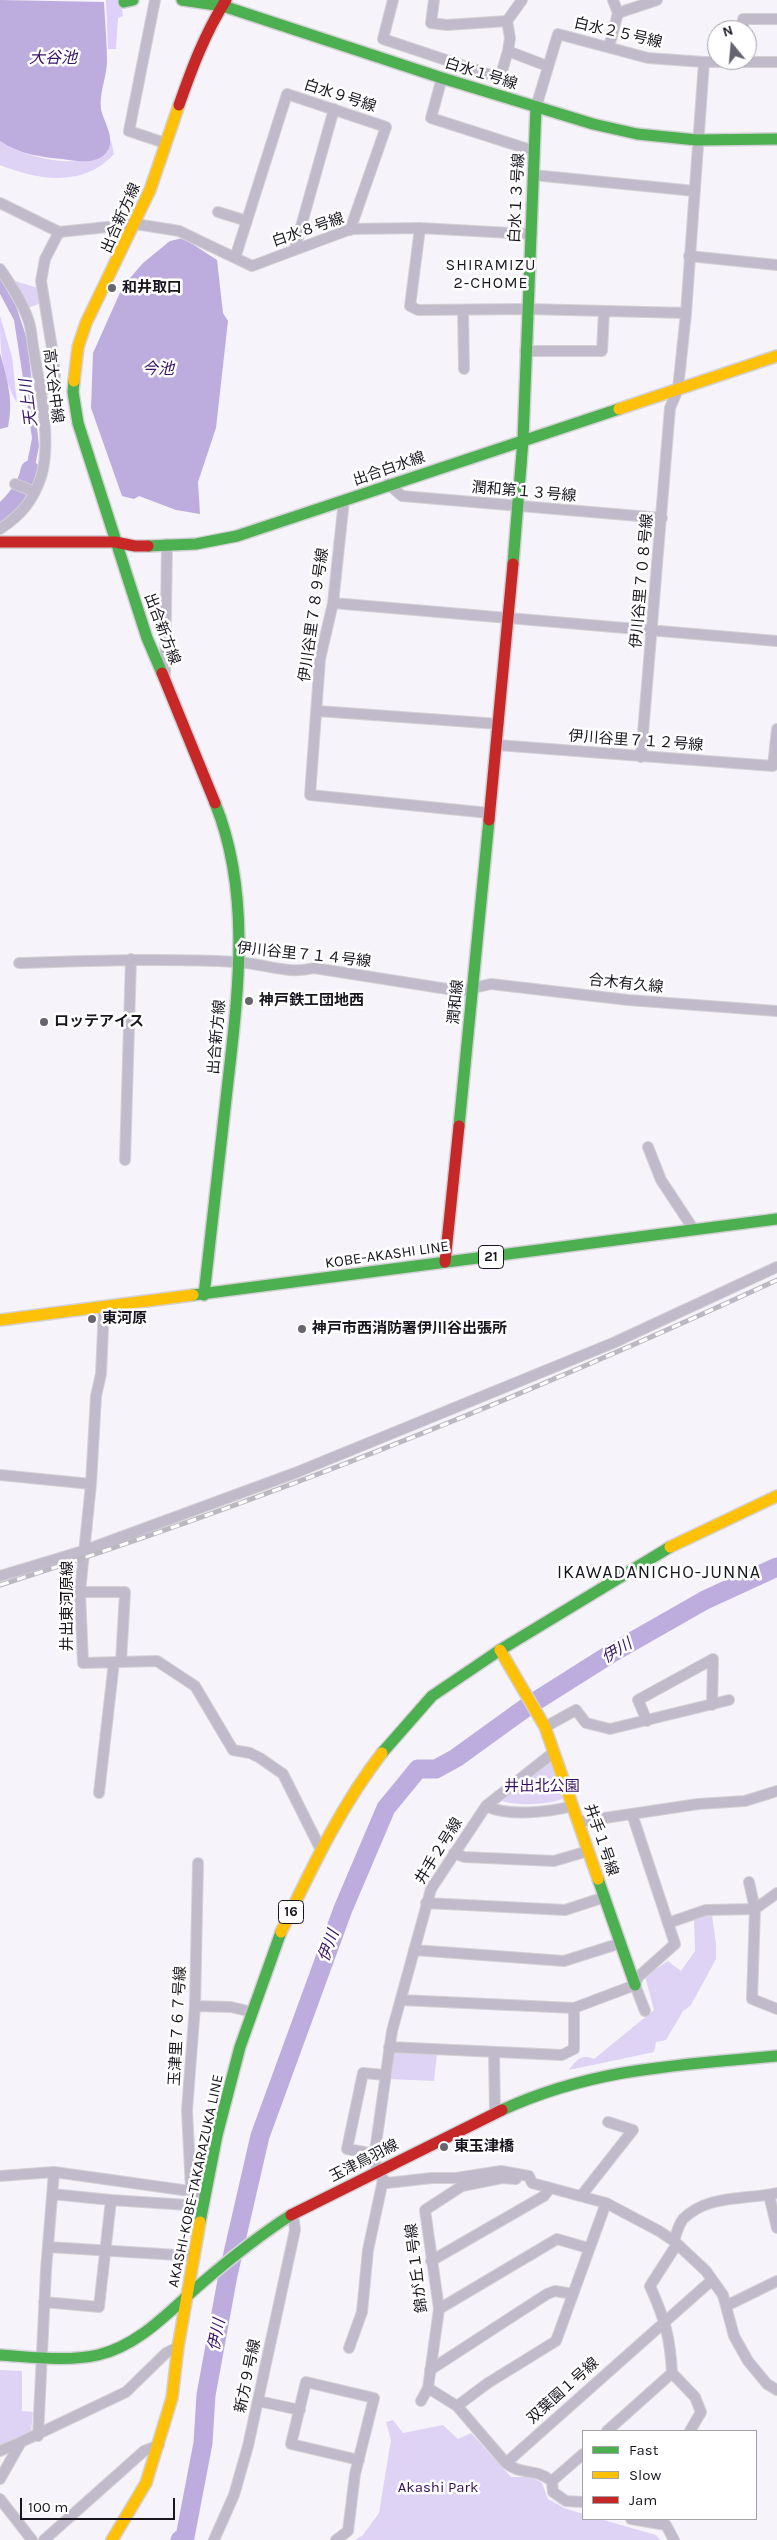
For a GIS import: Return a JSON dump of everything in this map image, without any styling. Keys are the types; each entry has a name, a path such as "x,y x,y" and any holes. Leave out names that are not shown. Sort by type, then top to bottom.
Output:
{"street":[{"path":"155,0 129,131 166,144"},
{"name":"白水１号線","path":"182,0 224,3 442,78 536,107 637,134 697,140 777,139"},
{"path":"393,0 383,39 500,78 510,38 507,21 522,0"},
{"path":"434,0 431,23 447,26 507,21"},
{"path":"609,47 618,13 613,0"},
{"path":"618,13 657,0"},
{"name":"出合新方線","path":"204,1295 233,1035 238,962 236,886 222,821 147,638 115,542 78,423 73,392 78,347 86,323 136,224 150,190 195,59 210,25 224,3"},
{"path":"743,20 777,19"},
{"name":"白水２５号線","path":"536,107 558,34 648,58 707,62"},
{"path":"508,51 547,66"},
{"name":"白水２５号線","path":"757,61 777,62"},
{"name":"伊川谷里７０８号線","path":"641,757 670,408 678,389 686,313 704,62"},
{"path":"442,78 432,118 534,151"},
{"name":"白水９号線","path":"236,258 287,94 386,127 350,230"},
{"name":"白水１３号線","path":"507,617 523,440 526,309 536,107"},
{"path":"295,248 334,110"},
{"path":"533,175 695,192"},
{"path":"0,203 59,232 45,259 41,281 55,376 41,393"},
{"path":"218,212 247,221"},
{"name":"白水８号線","path":"59,232 136,224 179,230 252,266 295,248 350,230 420,228 529,234"},
{"path":"420,228 410,306 418,310 526,309 686,313"},
{"path":"689,256 777,265"},
{"name":"高大谷中線","path":"0,269 14,290 29,323 41,393 45,449 42,475 35,492 19,517 0,529"},
{"path":"463,310 464,369"},
{"path":"526,351 602,351 604,311"},
{"name":"出合白水線","path":"0,542 115,542 135,546 196,544 237,536 388,484 777,356"},
{"path":"15,484 35,492"},
{"name":"潤和第１３号線","path":"388,484 402,496 662,518"},
{"name":"伊川谷里７８９号線","path":"344,500 333,603 320,659 318,710 310,795 489,813"},
{"path":"165,678 168,544"},
{"path":"333,603 777,641"},
{"name":"潤和線","path":"445,1262 499,724 507,617"},
{"path":"318,710 499,724"},
{"name":"伊川谷里７１２号線","path":"496,745 773,766 777,729"},
{"path":"125,1160 131,959"},
{"name":"伊川谷里７１４号線","path":"19,964 131,959 238,962 299,972 314,968 460,991 473,987"},
{"name":"合木有久線","path":"473,987 491,984 628,1000 777,1011"},
{"path":"648,1147 661,1180 694,1230"},
{"name":"KOBE-AKASHI LINE","path":"0,1320 204,1295 777,1219"},
{"path":"0,1576 84,1551 295,1473 577,1358 777,1267"},
{"name":"井出東河原線","path":"104,1306 101,1374 96,1396 91,1484 80,1592 83,1663 157,1661 195,1686 233,1750 250,1752 270,1763 283,1774 321,1850"},
{"path":"0,1475 91,1484"},
{"name":"AKASHI-KOBE-TAKARAZUKA LINE","path":"112,2540 146,2483 172,2398 178,2347 204,2200 224,2108 240,2047 275,1944 321,1850 364,1775 410,1719 432,1696 503,1653 660,1552 777,1496"},
{"path":"80,1592 125,1592 99,1793"},
{"name":"井手１号線","path":"503,1653 545,1727 645,2011"},
{"path":"647,1720 638,1700 714,1659 712,1705"},
{"path":"545,1727 576,1710 586,1723 610,1729 729,1700"},
{"name":"井手２号線","path":"349,2348 362,2312 368,2250 379,2176 375,2154 389,2047 430,1889 486,1806 554,1752"},
{"path":"578,1822 698,1804 745,1801 777,1791"},
{"path":"486,1806 495,1810 550,1812 573,1806"},
{"path":"401,2000 574,2008 636,1985 638,1977 675,1944 632,1814"},
{"path":"454,1853 464,1857 554,1861 588,1851"},
{"name":"玉津里７６７号線","path":"191,2190 188,2110 195,2006 198,1863"},
{"path":"750,1882 756,1910 752,1999 777,2009"},
{"path":"668,1923 706,1910 756,1910 777,1893"},
{"path":"426,1903 565,1910 605,1897"},
{"path":"414,1950 564,1961 621,1943"},
{"path":"195,2006 231,2007 252,2012"},
{"path":"389,2047 562,2055 574,2049 574,2008"},
{"path":"494,2052 495,2112"},
{"name":"玉津鳥羽線","path":"0,2355 42,2357 86,2356 111,2352 152,2330 187,2296 259,2237 293,2214 379,2176 495,2112 558,2087 615,2073 777,2056"},
{"path":"375,2154 347,2149 363,2073 385,2075"},
{"path":"581,2196 633,2130 608,2122"},
{"path":"379,2176 387,2184 432,2178 456,2178 501,2171 529,2176 532,2183 606,2203 659,2231 675,2242 712,2280 723,2295 734,2336 748,2361 767,2384 777,2390"},
{"path":"38,2436 44,2302 54,2172"},
{"path":"0,2176 54,2172 191,2190 204,2200"},
{"name":"錦が丘１号線","path":"428,2388 439,2309 425,2210 462,2186 502,2178 532,2183"},
{"path":"431,2261 544,2196 550,2188"},
{"path":"52,2194 111,2200 204,2200"},
{"path":"691,2430 701,2412 695,2398 672,2373 670,2339 666,2321 650,2286 675,2242 682,2220 701,2206 717,2201 773,2194 777,2228"},
{"path":"44,2302 99,2307 111,2200"},
{"path":"457,2406 556,2341 588,2248 606,2203"},
{"name":"新方９号線","path":"214,2540 234,2495 248,2446 295,2230 293,2214"},
{"path":"439,2309 557,2239 588,2248"},
{"path":"48,2247 194,2256"},
{"name":"双葉園１号線","path":"506,2463 712,2280"},
{"path":"726,2306 777,2281"},
{"path":"430,2370 546,2294 555,2291 573,2294"},
{"path":"0,2451 38,2436 126,2392 166,2353 178,2347"},
{"path":"608,2430 672,2373"},
{"path":"336,2540 348,2531 355,2474 359,2460 374,2398 306,2382 291,2444 359,2460"},
{"path":"421,2402 428,2388 457,2406 506,2463 515,2470 540,2472 552,2481 553,2492 566,2501 582,2502"},
{"path":"258,2401 300,2410"},
{"path":"0,2479 21,2442"},
{"path":"44,2540 144,2451 159,2445"},
{"path":"552,2481 582,2454"},
{"path":"0,2499 32,2540"},
{"path":"642,2520 666,2525 674,2540"}],"green space":[{"path":"111,140 114,154 102,165 74,176 60,178 45,177 0,165 0,141 26,154 58,161 77,161 107,152"},
{"path":"15,281 38,288 41,303 28,308"},
{"name":"井出北公園","path":"548,1762 552,1762 563,1799 548,1803 532,1804 502,1801"},
{"path":"712,1915 716,1959 691,2005 683,2011 666,2040 656,2042 654,2052 569,2070 582,2057 594,2059 654,2010 645,1976 668,1961 681,1971 695,1951 694,1918"},
{"path":"393,2052 437,2054 434,2081 389,2079"},
{"path":"0,2370 22,2371 22,2411 33,2412 31,2432 0,2445"},
{"name":"Akashi Park","path":"393,2420 403,2433 443,2425 458,2439 471,2433 511,2477 531,2477 542,2483 548,2499 564,2508 582,2514 582,2520 604,2520 656,2535 660,2540 355,2540 363,2535 379,2513 391,2440 386,2422"}],"shaded area":[{"path":"106,0 120,0 123,16 118,18 116,49 108,49"},
{"path":"0,316 12,357 17,403 2,361"}],"water":[{"name":"大谷池","path":"0,0 104,2 107,63 101,109 109,131 110,143 109,148 102,157 91,161 73,161 46,157 22,152 0,141"},
{"name":"今池","path":"183,238 217,260 223,313 228,321 216,428 198,482 200,514 176,510 139,496 134,499 122,496 91,408 93,353 123,286 143,263 170,241"},
{"path":"0,278 16,306 27,339 39,446 31,487 22,483 24,479 21,477 22,473 25,474 32,438 14,320 0,294"},
{"path":"0,353 9,390 10,417 8,427 0,429"}],"waterway":[{"name":"天上川","path":"0,514 19,495 29,476 30,470"},
{"name":"伊川","path":"180,2540 185,2537 203,2443 206,2395 228,2275 260,2136 343,1909 386,1808 418,1769 436,1769 456,1758 528,1706 612,1653 705,1600 777,1567"}],"railway":[{"path":"0,1585 198,1518 393,1445 586,1365 777,1280"}],"traffic: fast":[{"path":"124,2 133,0"},
{"path":"182,0 223,6 442,78 593,124 637,134 697,140 777,139"},
{"path":"513,564 523,440 536,107"},
{"path":"74,381 73,392 78,423 147,638 162,673"},
{"path":"148,546 196,544 237,536 619,409"},
{"path":"204,1295 234,1025 239,949 234,875 227,839 215,803"},
{"path":"459,1126 489,820"},
{"path":"193,1295 777,1219"},
{"path":"382,1753 432,1696 500,1650 670,1547"},
{"path":"598,1879 635,1985"},
{"path":"200,2222 217,2135 240,2047 281,1932"},
{"path":"502,2110 536,2096 603,2077 671,2066 777,2056"},
{"path":"0,2355 74,2358 98,2355 114,2350 142,2335 235,2256 291,2215"}],"traffic: slow":[{"path":"74,381 78,347 86,323 150,190 179,105"},
{"path":"619,409 777,356"},
{"path":"0,1320 193,1295"},
{"path":"670,1547 777,1496"},
{"path":"500,1650 545,1727 598,1879"},
{"path":"281,1932 339,1817 382,1753"},
{"path":"112,2540 146,2483 172,2398 178,2347 200,2222"}],"traffic: jam":[{"path":"179,105 205,38 226,0"},
{"path":"0,542 115,542 135,546 148,546"},
{"path":"489,820 513,564"},
{"path":"162,673 215,803"},
{"path":"445,1262 459,1126"},
{"path":"291,2215 502,2110"}],"place":[{"name":"和井取口","path":"112,288"},
{"name":"神戸鉄工団地西","path":"249,1001"},
{"name":"ロッテアイス","path":"44,1022"},
{"name":"東河原","path":"92,1319"},
{"name":"神戸市西消防署伊川谷出張所","path":"302,1329"},
{"name":"東玉津橋","path":"444,2147"}],"district":[{"name":"SHIRAMIZU 2-CHOME","path":"491,274"},
{"name":"IKAWADANICHO-JUNNA","path":"659,1573"}]}
